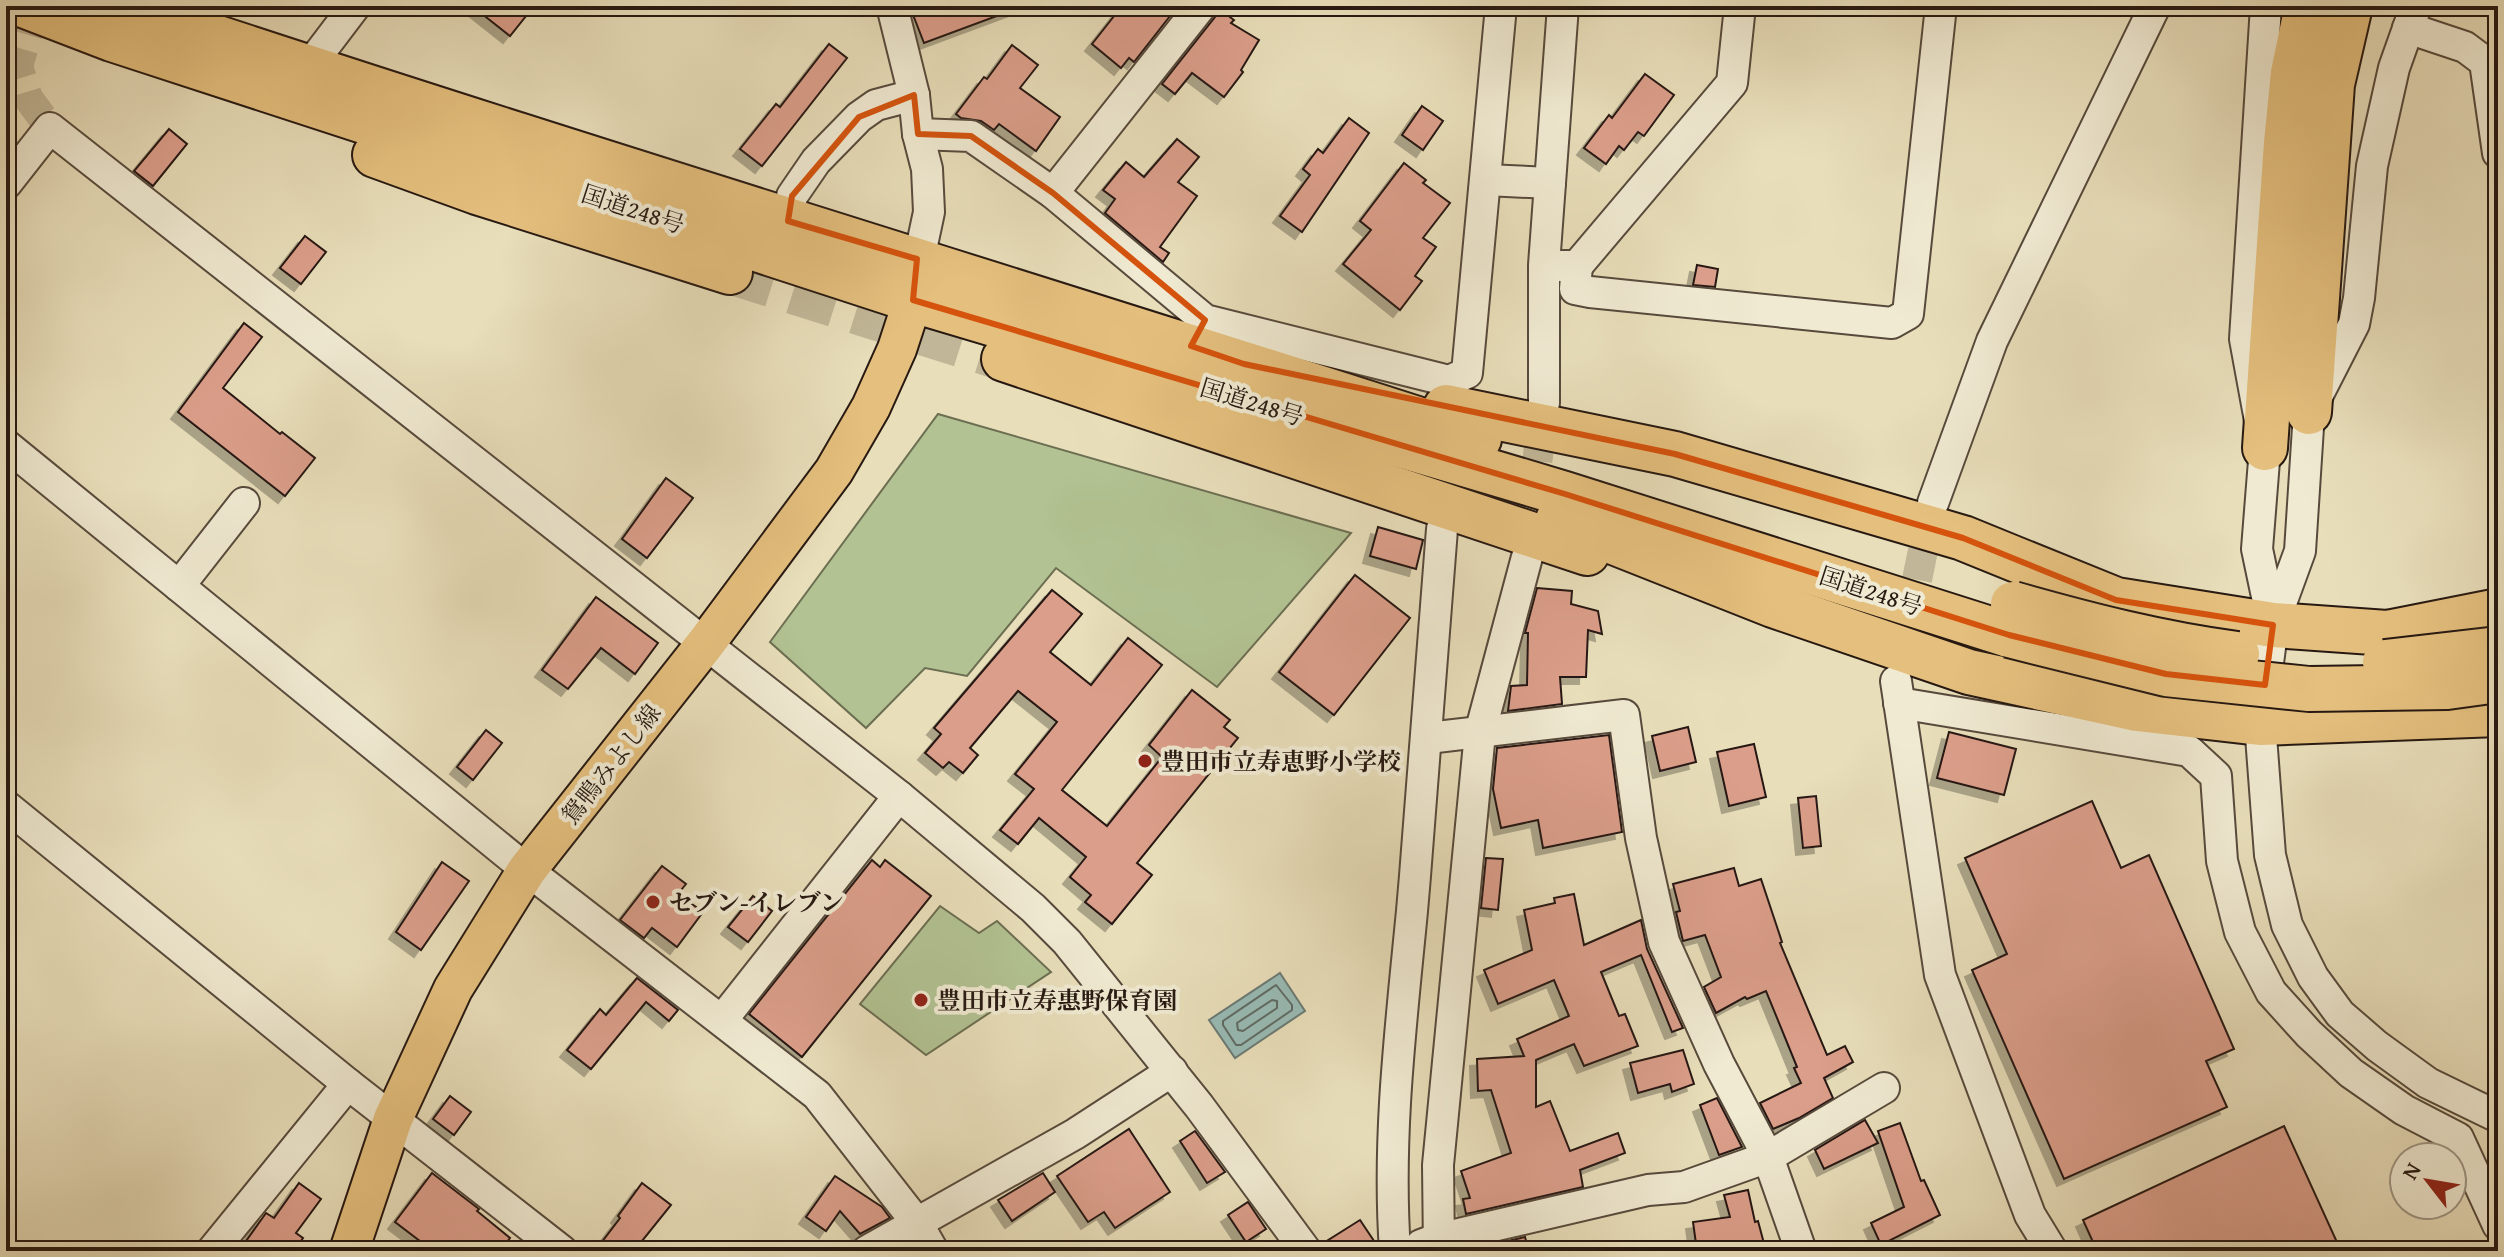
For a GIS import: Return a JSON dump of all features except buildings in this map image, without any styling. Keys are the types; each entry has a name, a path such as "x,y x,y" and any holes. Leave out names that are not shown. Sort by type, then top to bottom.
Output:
{"highway":[{"name":"国道248号","path":"26,6 112,39 915,280 1396,445 1503,463"},
{"name":"国道248号","path":"121,6 788,221 915,280 1198,333 1244,364 1503,463 2011,619 2166,674 2309,689 2447,687 2498,680"},
{"path":"2265,448 2286,143 2293,73 2307,6"},
{"path":"2309,412 2331,97 2350,6"},
{"path":"6,19 110,60 477,192 730,272"},
{"path":"1004,359 1449,520 1503,463 1675,454 1947,534 2116,600 2273,625 2387,633 2498,611"},
{"path":"1503,463 1731,602 1773,605 1969,672 2137,709 2260,723 2498,714"},
{"name":"国道248号","path":"2011,619 2079,623 2197,649 2294,661 2390,662 2498,649"}],"main road":[{"name":"鴛鴨みよし線","path":"349,1251 393,1119 453,989 527,870 706,643 834,471 871,407 897,349 915,280"}],"street":[{"path":"308,68 355,6"},
{"path":"892,6 914,95 918,134 927,169 929,212 915,280"},
{"path":"1053,193 1201,6"},
{"path":"918,134 971,136 1053,193 1198,333 1449,381 1467,373 1501,6"},
{"path":"1438,1245 1438,1165 1503,463 1544,265 1563,6"},
{"path":"1740,6 1732,83 1577,266 1575,289 1892,323 1908,314 1941,6"},
{"path":"1933,503 1992,341 2155,6"},
{"path":"2266,6 2245,339 2265,448 2257,549 2273,625"},
{"path":"2498,153 2485,62 2412,17 2387,96 2372,166 2354,324 2309,412 2300,551 2273,625 2260,723 2270,855 2287,925 2313,977 2340,1014 2377,1046 2428,1083 2498,1117"},
{"path":"788,221 792,196 808,172 859,117 876,105 914,95"},
{"path":"6,184 50,128 899,796 1033,908 1067,942 1172,1071 1306,1251"},
{"path":"1486,180 1550,183"},
{"path":"1544,265 1577,266"},
{"path":"6,445 527,870 817,1095 917,1223 933,1251"},
{"path":"179,586 244,503"},
{"path":"1395,1251 1391,1190 1395,1091 1449,520"},
{"path":"2052,1251 2030,1215 1940,975 1898,692 2189,751 2216,776 2222,861 2240,932 2271,992 2309,1034 2351,1073 2404,1110 2458,1138 2498,1225"},
{"path":"1428,738 1624,715 1641,838 1664,942 1719,1064 1768,1157 1801,1251"},
{"path":"722,1020 899,796"},
{"path":"6,806 348,1084 562,1251"},
{"path":"867,1251 1075,1134 1172,1071"},
{"path":"212,1251 348,1084"},
{"path":"1408,1251 1648,1190 1684,1187 1768,1157 1884,1088"}],"highlighted area":[{"path":"914,95 918,134 971,136 1053,193 1205,320 1191,346 1244,364 1675,454 1963,538 2116,600 2273,625 2265,685 2166,674 2009,635 1565,494 913,300 917,259 788,221 792,196 859,117"}],"green space":[{"path":"938,414 1351,533 1217,687 1056,568 967,676 925,668 866,728 770,642"},
{"path":"940,906 979,933 997,921 1051,972 926,1055 860,1004"}],"water":[{"path":"1280,973 1305,1011 1235,1058 1209,1020"}],"tunnel":[{"path":"36,6 18,66 28,98 50,128"},
{"path":"730,272 1004,359"},
{"path":"1528,551 1543,408"},
{"path":"1899,668 1931,511"}],"place":[{"name":"豊田市立寿恵野小学校","path":"1145,761"},
{"name":"セブン-イレブン","path":"653,902"},
{"name":"豊田市立寿惠野保育園","path":"921,1000"}]}
